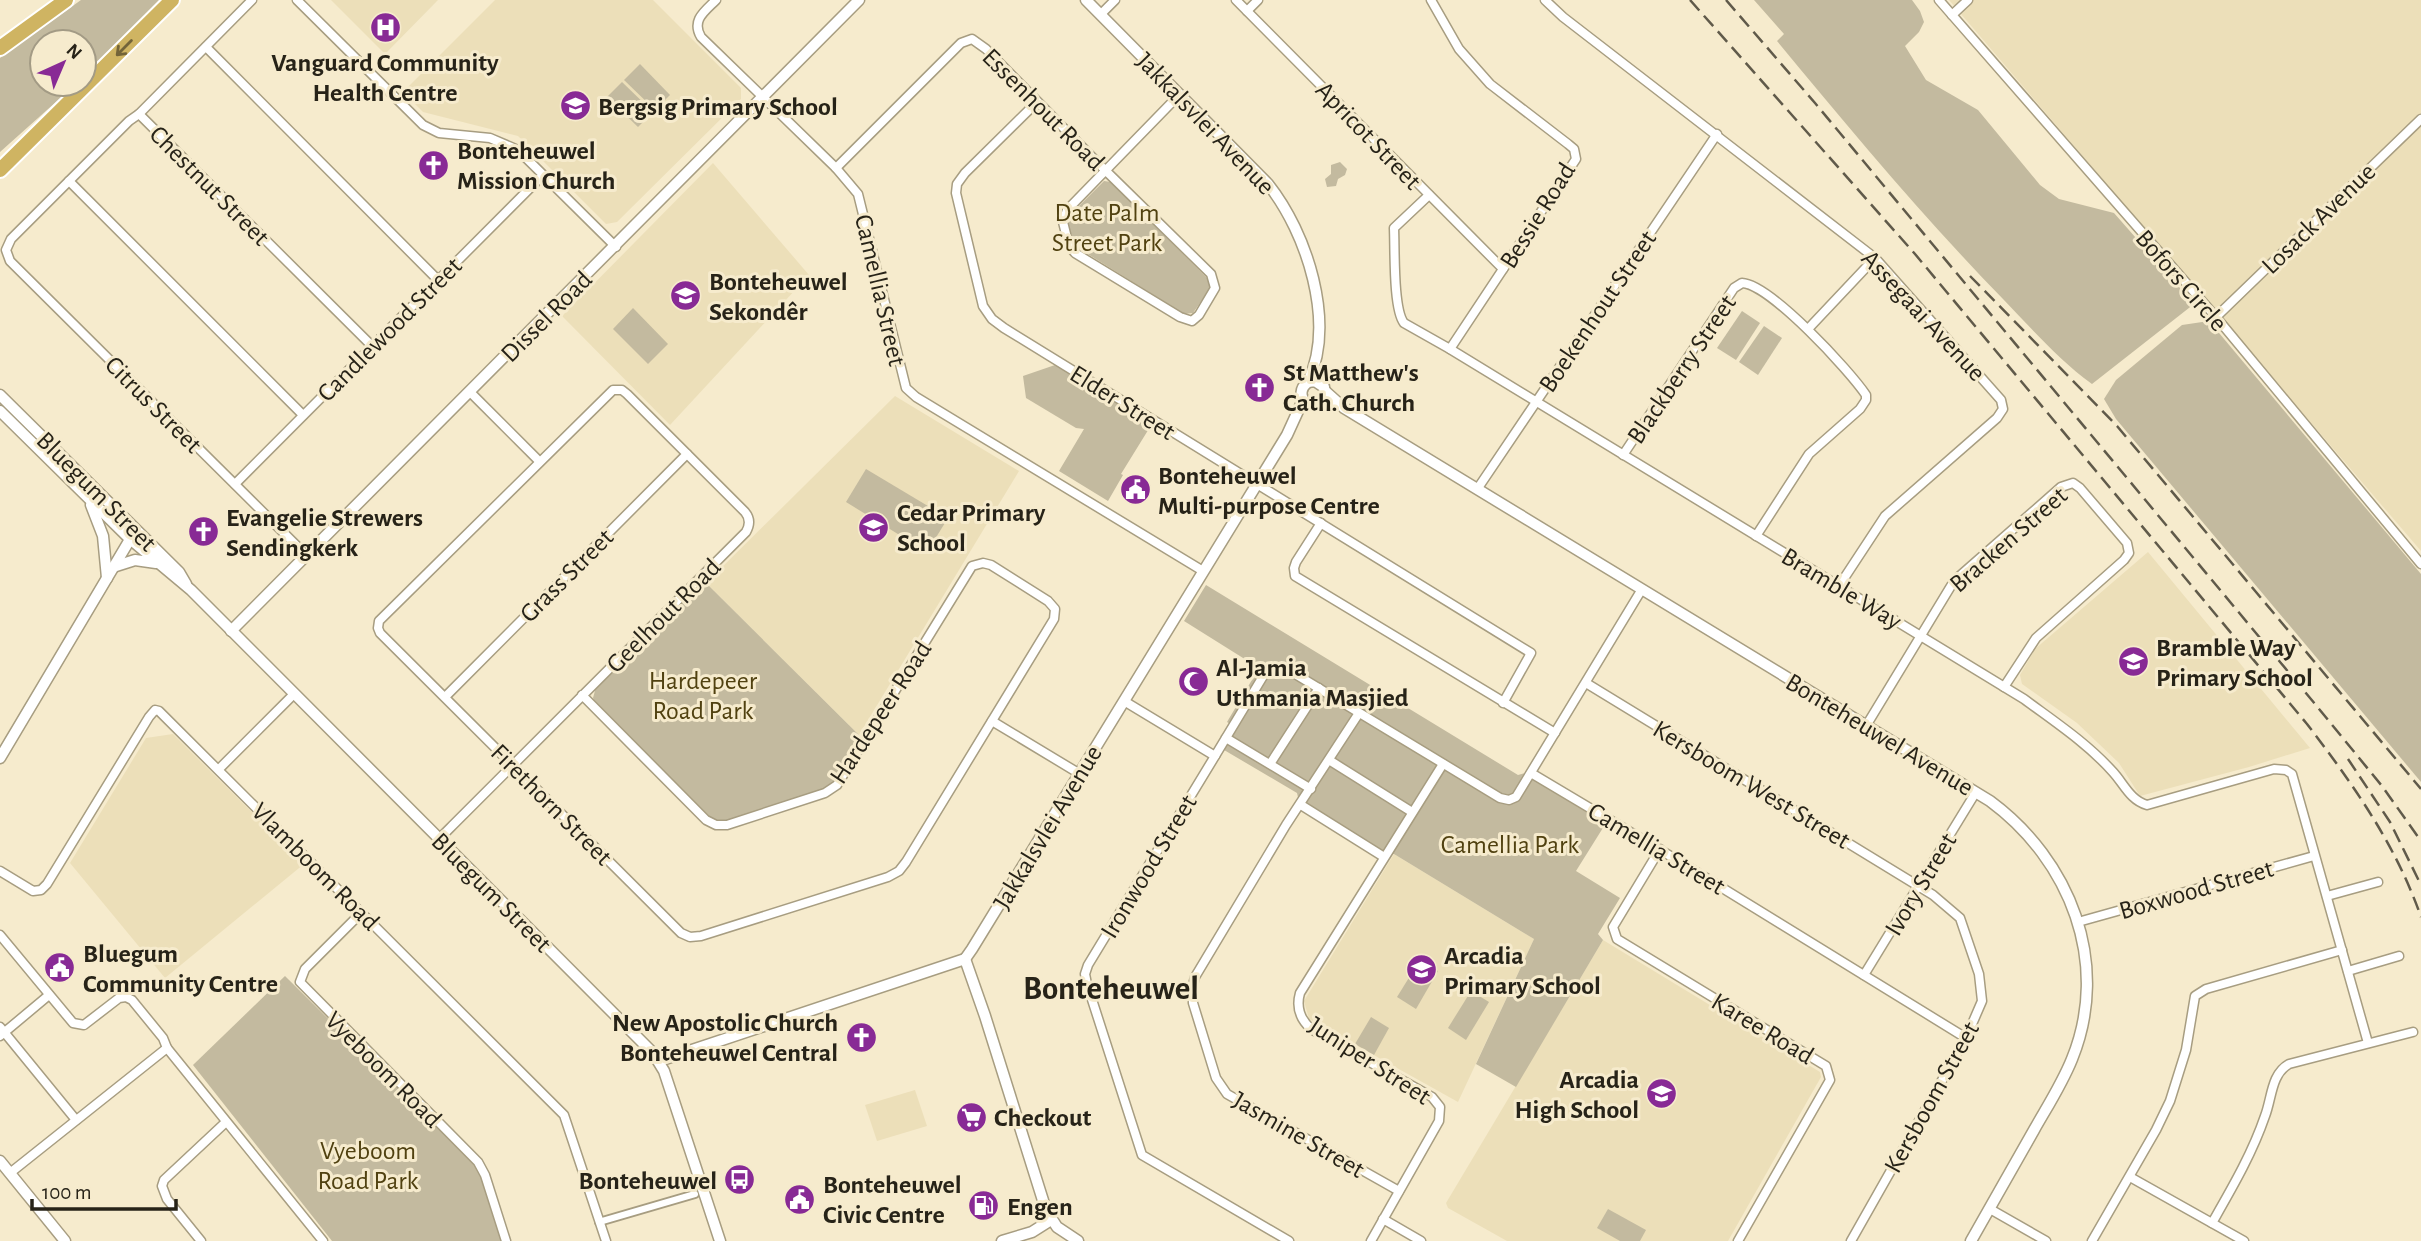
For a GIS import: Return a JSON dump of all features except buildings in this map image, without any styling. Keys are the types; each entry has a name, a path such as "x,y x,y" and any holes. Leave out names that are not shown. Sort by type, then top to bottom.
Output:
{"highway":[{"path":"0,48 66,0"},
{"path":"0,170 172,0"}],"street":[{"path":"252,0 206,47 438,280"},
{"path":"297,0 424,125 439,133 499,140 518,150 616,247"},
{"name":"Camellia Street","path":"716,0 698,19 699,34 836,168 853,186 860,200 906,388 916,397 1203,571"},
{"name":"Dissel Road","path":"231,631 859,0"},
{"name":"Jakkalsvlei Avenue","path":"1086,0 1268,184 1290,216 1311,269 1317,301 1317,342 1314,368 1308,382"},
{"path":"1101,14 1115,0"},
{"name":"Apricot Street","path":"1236,0 1503,269"},
{"path":"1247,11 1258,0"},
{"name":"Bessie Road","path":"1431,0 1459,49 1490,84 1568,144 1576,154 1574,164 1450,349"},
{"name":"Assegaai Avenue","path":"1545,0 1563,17 1875,258 2001,400 2003,410 1997,418 1885,516 1839,586"},
{"name":"Bofors Circle","path":"1939,0 2216,317 2421,564"},
{"path":"1952,15 1968,0"},
{"name":"Essenhout Road","path":"836,168 967,40 972,39 977,42 1105,170 1214,279 1215,288 1199,315 1192,321 1180,317 1080,257 1069,246 1063,222 1064,215 1105,170"},
{"name":"Chestnut Street","path":"206,47 139,114 372,346"},
{"path":"1105,170 1180,94"},
{"name":"Elder Street","path":"1037,102 957,184 956,193 983,306 992,319 1531,653 1503,703"},
{"name":"Citrus Street","path":"139,114 129,121 3,250 10,261 306,555"},
{"name":"Losack Avenue","path":"2216,317 2421,119"},
{"name":"Boekenhout Street","path":"1478,488 1717,134"},
{"name":"Candlewood Street","path":"235,484 543,175"},
{"path":"69,181 303,415"},
{"name":"Bramble Way","path":"1429,195 1394,228 1400,318 1404,323 2004,687 2085,743 2113,772 2136,802 2147,805 2274,769 2286,769 2292,774 2368,1043"},
{"path":"1808,329 1875,258"},
{"name":"Blackberry Street","path":"1623,455 1738,285 1747,283 1754,286 1808,329 1866,395 1860,409 1809,454 1756,536"},
{"name":"Jakkalsvlei Avenue","path":"1317,342 1323,388"},
{"path":"1315,381 1323,388 1325,398 1312,403 1301,390 1308,382 1315,381"},
{"name":"Bonteheuwel Avenue","path":"1323,388 1344,408 1976,792 2009,815 2034,840 2059,876 2078,922 2085,955 2085,1006 2072,1059 1971,1241"},
{"name":"Geelhout Road","path":"439,839 748,529 749,519 746,512 627,394 618,389"},
{"name":"Firethorn Street","path":"618,389 612,390 378,625 380,633 681,933 694,937 888,877 899,871 992,722"},
{"path":"470,392 540,461"},
{"name":"Bluegum Street","path":"0,396 160,565 191,590 659,1060 720,1241"},
{"name":"Jakkalsvlei Avenue","path":"965,958 1290,429 1312,403"},
{"name":"Bonteheuwel Avenue","path":"1312,403 1344,408"},
{"name":"Bluegum Street","path":"0,411 85,495 179,572 191,590"},
{"name":"Grass Street","path":"444,697 687,454"},
{"name":"Bracken Street","path":"1866,726 1960,574 2061,487 2073,483 2127,543 2129,554 2036,638 2004,687"},
{"path":"85,495 101,528 107,578"},
{"path":"1321,523 1296,562 1295,576 1555,733"},
{"path":"0,758 133,534"},
{"path":"113,567 141,559 160,565"},
{"name":"Hardepeer Road","path":"582,695 710,823 727,825 788,806 830,792 837,785 970,569 983,562 1048,601 1055,612 1054,619 992,722"},
{"path":"1270,764 1319,688 1500,798 1509,800 1516,797 1642,589"},
{"name":"Ironwood Street","path":"1289,1241 1142,1155 1085,979 1088,965 1265,673 1272,667 1287,669 1319,688"},
{"name":"Kersboom West Street","path":"1586,682 1919,886"},
{"path":"219,769 294,694"},
{"path":"1124,701 1215,756"},
{"name":"Vlamboom Road","path":"0,871 33,891 41,890 155,710 167,717 564,1115 606,1241"},
{"name":"Jasmine Street","path":"1359,713 1286,825 1195,976 1193,1003 1216,1078 1227,1094 1399,1191"},
{"path":"992,722 1080,774"},
{"path":"1226,738 1311,789"},
{"path":"1329,760 1412,812"},
{"path":"1301,805 1384,857 1443,764"},
{"name":"Camellia Street","path":"1531,773 1660,849 1966,1038"},
{"name":"Ivory Street","path":"1864,975 1976,792"},
{"name":"Karee Road","path":"1660,849 1613,927 1617,939 1826,1066 1830,1080 1738,1241"},
{"name":"Boxwood Street","path":"2078,922 2314,856"},
{"name":"Juniper Street","path":"1371,1241 1439,1121 1441,1112 1432,1097 1311,1029 1301,1017 1298,1005 1300,993 1384,857"},
{"path":"2327,896 2378,882"},
{"name":"Kersboom Street","path":"1851,1241 1966,1038 1982,1001 1979,974 1960,918 1919,886"},
{"name":"Vyeboom Road","path":"362,912 305,969 300,982 478,1162 485,1175 506,1241"},
{"path":"0,935 73,1023 81,1026 119,998 129,998 323,1241"},
{"path":"2092,1241 2170,1101 2186,1050 2195,996 2206,989 2342,950"},
{"path":"2348,971 2399,956"},
{"path":"659,1060 965,958 1046,1210 1061,1230 1078,1241"},
{"path":"49,995 1,1032 76,1120"},
{"path":"2212,1223 2246,1163 2281,1069 2289,1064 2413,1032"},
{"path":"10,1173 167,1048"},
{"path":"201,1241 167,1199 162,1186 164,1180 226,1122"},
{"path":"0,1161 65,1241"},
{"path":"2130,1177 2244,1241"},
{"path":"599,1222 695,1194"},
{"path":"1990,1209 2046,1241"},
{"path":"1383,1219 1421,1241"},
{"path":"1002,1241 1032,1232 1051,1220"}],"shaded area":[{"name":"Vanguard Community Health Centre","path":"331,0 438,0 385,54"},
{"name":"Bergsig Primary School","path":"495,0 653,0 741,88 741,99 617,222 606,224 518,136 423,112 403,92"},
{"path":"1949,0 2421,0 2421,551"},
{"name":"Bonteheuwel Sekondêr","path":"713,163 809,275 670,425 562,316"},
{"name":"Cedar Primary School","path":"895,396 1019,471 859,735 706,583"},
{"name":"Bramble Way Primary School","path":"2148,552 2310,748 2140,796 2119,763 2077,723 2022,684 2020,675 2035,649"},
{"path":"173,734 304,864 165,978 70,863 146,738"},
{"name":"Arcadia Primary School","path":"1394,854 1534,939 1458,1102 1309,1019 1304,1001"},
{"name":"Arcadia High School","path":"1603,940 1820,1072 1821,1077 1728,1241 1507,1241 1448,1208 1446,1203"},
{"path":"915,1090 927,1126 877,1141 865,1105"}],"green space":[{"path":"81,0 159,0 98,62 98,28 42,28"},
{"path":"1754,0 1912,0 1924,22 1919,32 1905,46 1926,80 1978,110 2040,185 2059,199 2114,213 2194,304 2092,384 2046,343 1916,205 1777,41 1784,34"},
{"path":"28,38 28,98 60,98 0,152 0,58"},
{"path":"640,64 670,95 655,110 624,80"},
{"path":"622,82 653,112 638,127 607,97"},
{"path":"1340,162 1347,169 1345,175 1338,179 1336,186 1327,187 1325,179 1331,174 1331,165"},
{"name":"Date Palm Street Park","path":"1104,181 1111,182 1209,280 1209,290 1193,313 1184,314 1075,246 1068,224 1069,216"},
{"path":"633,308 668,344 648,364 613,329"},
{"path":"1742,311 1760,323 1736,360 1717,348"},
{"path":"2209,321 2421,574 2421,782 2116,419 2104,399 2116,380 2182,325"},
{"path":"1764,326 1782,338 1758,375 1739,362"},
{"path":"1055,365 1149,422 1150,427 1108,501 1059,471 1084,429 1076,428 1026,398 1023,376"},
{"path":"866,469 948,518 927,552 846,502"},
{"name":"Hardepeer Road Park","path":"702,579 862,738 837,780 826,789 731,821 718,821 710,817 596,704 593,698 596,687"},
{"name":"Camellia Park","path":"1206,585 1518,775 1532,771 1537,780 1606,823 1576,871 1620,898 1598,934 1603,940 1516,1087 1476,1064 1534,939 1394,854 1381,855 1300,806 1297,793 1219,747 1232,725 1227,722 1259,668 1184,621"},
{"path":"1420,960 1438,971 1416,1009 1397,997"},
{"name":"Vyeboom Road Park","path":"285,976 478,1167 502,1241 332,1241 193,1065"},
{"path":"1471,991 1489,1002 1466,1040 1448,1028"},
{"path":"1371,1017 1389,1028 1374,1055 1355,1044"},
{"path":"1608,1209 1646,1230 1640,1241 1620,1241 1597,1228"}],"railway":[{"path":"1690,0 1915,254 2307,724 2372,816 2399,865 2421,917"},
{"path":"1726,0 1815,103 2315,704 2382,786 2421,841"},
{"path":"1970,276 2117,426 2421,789"},
{"path":"2348,759 2390,822 2421,885"}],"place":[{"name":"Vanguard Community Health Centre","path":"385,27"},
{"name":"Bergsig Primary School","path":"575,106"},
{"name":"Bonteheuwel Mission Church","path":"434,165"},
{"name":"Bonteheuwel Sekondêr","path":"686,296"},
{"name":"St Matthew's Cath. Church","path":"1260,387"},
{"name":"Bonteheuwel Multi-purpose Centre","path":"1135,490"},
{"name":"Cedar Primary School","path":"874,527"},
{"name":"Evangelie Strewers Sendingkerk","path":"203,532"},
{"name":"Bramble Way Primary School","path":"2133,662"},
{"name":"Al-Jamia Uthmania Masjied","path":"1193,682"},
{"name":"Bluegum Community Centre","path":"60,968"},
{"name":"Arcadia Primary School","path":"1421,970"},
{"name":"New Apostolic Church Bonteheuwel Central","path":"861,1037"},
{"name":"Arcadia High School","path":"1662,1094"},
{"name":"Checkout","path":"971,1117"},
{"name":"Bonteheuwel","path":"740,1180"},
{"name":"Bonteheuwel Civic Centre","path":"800,1199"},
{"name":"Engen","path":"984,1206"}],"district":[{"name":"Bonteheuwel","path":"1111,987"}]}
